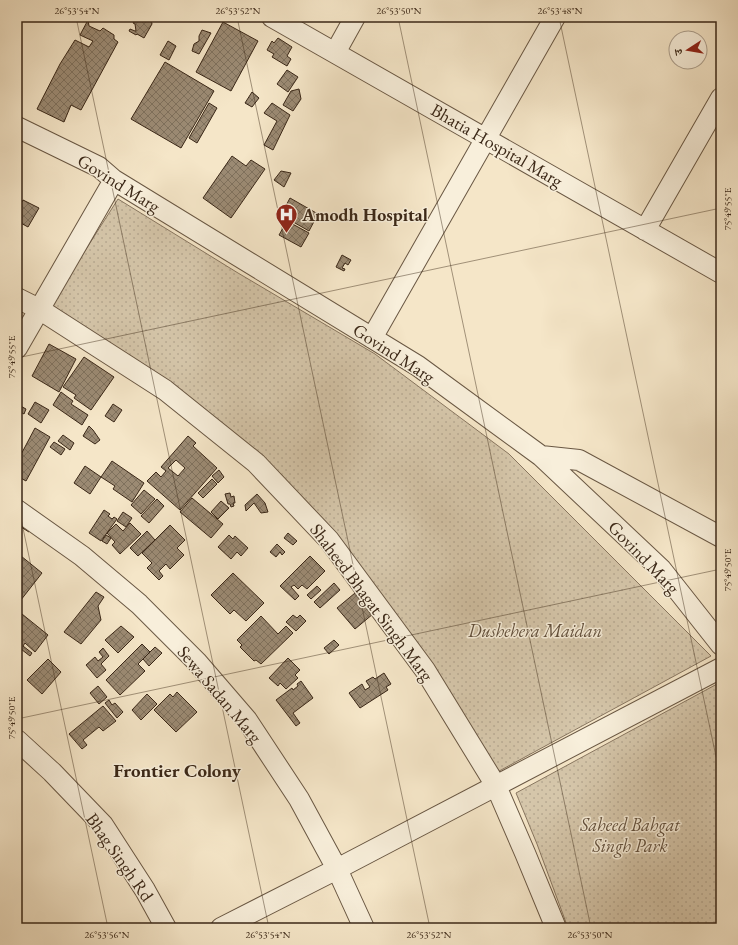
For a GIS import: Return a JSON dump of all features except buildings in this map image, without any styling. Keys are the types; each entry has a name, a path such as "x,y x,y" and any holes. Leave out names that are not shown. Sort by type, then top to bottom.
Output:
{"street":[{"name":"Bhatia Hospital Marg","path":"272,17 721,273"},
{"path":"335,53 355,17"},
{"path":"372,338 555,17"},
{"path":"645,230 720,104"},
{"name":"Govind Marg","path":"17,126 99,167 114,180 418,366 541,456 661,569 721,645"},
{"path":"17,348 114,180"},
{"name":"Shaheed Bhagat Singh Marg","path":"17,298 39,309 165,390 256,463 329,540 425,670 496,786 556,928"},
{"path":"541,456 579,460 721,537"},
{"name":"Sewa Sadan Marg","path":"17,510 82,556 139,604 197,662 247,720 299,799 337,869 364,928"},
{"path":"221,928 721,668"},
{"name":"Bhag Singh Rd","path":"17,740 52,772 103,825 145,890 166,928"}],"green space":[{"name":"Dushehera Maidan","path":"118,199 238,273 375,354 509,454 711,656 490,776 330,530 139,369 51,304"},
{"name":"Saheed Bahgat Singh Park","path":"717,684 721,690 721,928 568,928 537,844 516,793"}],"place":[{"name":"Amodh Hospital","path":"287,234"}],"district":[{"name":"Frontier Colony","path":"177,770"}]}
